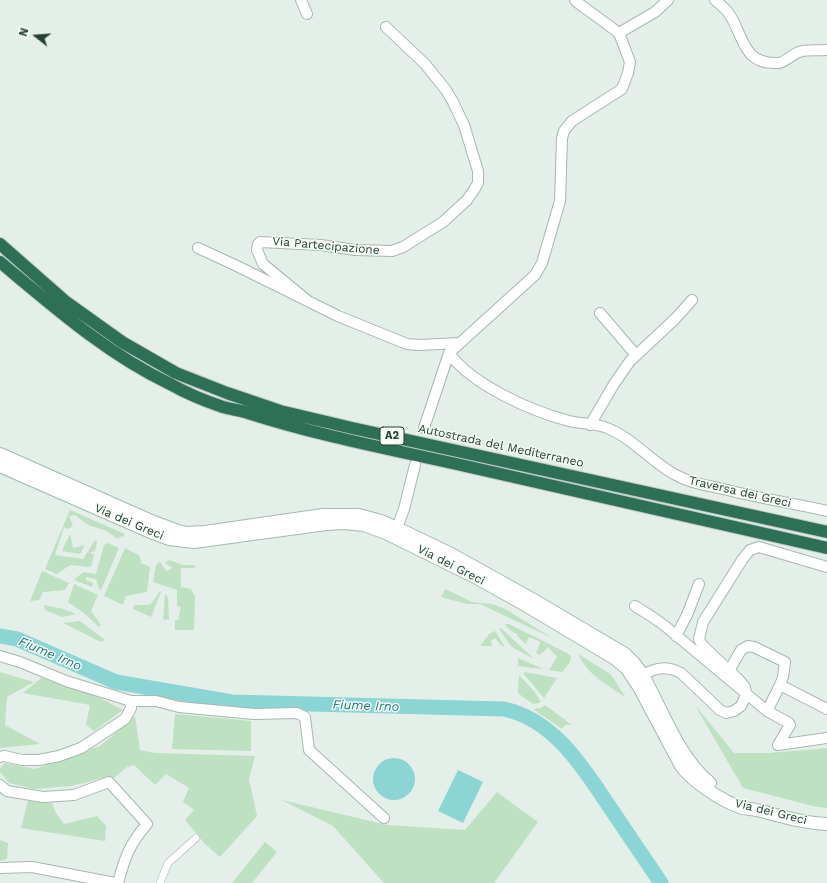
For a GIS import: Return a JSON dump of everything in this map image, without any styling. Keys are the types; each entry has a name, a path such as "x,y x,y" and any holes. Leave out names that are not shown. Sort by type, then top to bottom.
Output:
{"highway":[{"name":"Autostrada del Mediterraneo","path":"0,244 66,302 122,342 176,373 227,393 280,411 827,532"},
{"name":"A2","path":"0,262 62,314 115,354 171,385 222,406 275,422 349,441 534,481 827,548"}],"main road":[{"name":"Via dei Greci","path":"0,454 149,520 182,532 206,532 322,515 340,514 359,515 381,521 397,528 493,577 617,649 634,663 642,675 686,758 708,782 755,810"},
{"name":"Via dei Greci","path":"0,466 152,533 169,539 181,541 209,541 326,524 344,523 364,525 386,533 475,577 614,658 627,669 632,676 681,766 688,775 727,801 742,808 790,819 827,824"}],"street":[{"path":"301,0 307,14"},
{"path":"424,428 450,353 459,343 535,275 542,263 560,201 562,138 564,131 572,121 622,88 628,73 630,62 619,33 576,0"},
{"path":"619,33 655,12 668,0"},
{"path":"715,0 727,11 747,51 758,59 772,63 782,63 791,55 800,51 827,50"},
{"name":"Via Partecipazione","path":"308,301 263,264 257,250 260,242 321,245 355,250 392,251 403,247 443,222 467,200 478,183 478,171 464,125 446,90 425,64 386,27"},
{"path":"198,248 338,316 407,344 420,346 459,343"},
{"path":"590,425 614,384 630,361 675,319 692,300"},
{"path":"600,313 636,355"},
{"name":"Traversa dei Greci","path":"450,353 457,364 502,395 543,413 570,421 605,427 621,435 674,474 691,482 827,510"},
{"path":"397,528 404,508 415,465"},
{"path":"642,675 651,670 660,668 674,669 681,673 720,710 726,712 734,711 741,706 746,695 743,684 702,645 699,639 704,622 742,560 750,550 762,548 827,567"},
{"path":"676,636 687,615 699,584"},
{"path":"635,606 654,618 767,711 789,723 790,725 778,745 827,738"},
{"path":"728,671 741,650 751,646 785,662 784,673 780,685 767,711"},
{"path":"0,656 20,662 66,681 131,701 156,701 179,707 254,714 297,713 306,717 309,750 384,818"},
{"path":"780,685 827,709"},
{"path":"0,757 4,756 22,760 40,760 58,756 81,748 125,719 131,708 131,701"},
{"path":"0,785 7,791 43,797 74,795 109,782 147,824 128,849 116,883 32,867 0,868"},
{"path":"160,883 168,863 196,838"}],"green space":[{"path":"70,510 125,534 123,537 121,536 118,539 107,531 88,525 75,515 69,516 73,526 68,529 64,527 55,555 83,559 95,540 97,541 95,551 91,552 91,554 94,554 91,567 70,565 57,574 45,569"},
{"path":"70,534 73,548 85,545 80,554 62,551"},
{"path":"108,543 119,548 101,590 99,589 96,579 86,577 86,580 93,583 92,587 74,580 83,572 96,574 104,545"},
{"path":"125,548 139,555 141,563 150,567 147,592 126,596 123,605 104,596"},
{"path":"169,560 183,565 195,565 195,568 181,568 181,587 191,589 195,597 194,630 175,630 175,620 178,620 181,607 177,606 177,590 153,582 156,565 160,562 166,571 173,568 165,563"},
{"path":"42,571 69,583 65,590 43,592 39,600 30,601"},
{"path":"74,584 98,595 91,611 101,625 99,627 84,613 68,602"},
{"path":"445,589 472,602 492,604 505,609 554,639 480,604 467,604 441,597"},
{"path":"160,591 161,592 151,617 133,609 134,605 151,604"},
{"path":"165,593 168,598 169,619 163,620"},
{"path":"44,605 64,609 76,614 62,617 45,610"},
{"path":"80,621 105,640 101,642 63,623"},
{"path":"509,624 567,653 571,656 570,662 562,672 549,670 557,657 548,647 540,655 536,653 540,643 539,641 529,637 526,644 517,634 505,625"},
{"path":"501,628 534,659 512,647 499,629"},
{"path":"495,631 505,647 502,646 495,638 491,641 492,646 480,646 489,634"},
{"path":"578,654 609,673 625,697 592,673"},
{"path":"518,658 541,668 541,669 518,666"},
{"path":"0,672 34,682 7,697 5,725 40,744 0,748"},
{"path":"525,672 557,678 544,698 523,673"},
{"path":"519,675 534,691 541,702 533,704 519,694"},
{"path":"41,678 89,692 123,710 94,731 86,725 90,705 23,693"},
{"path":"545,705 572,725 565,725 562,729 533,709 541,708"},
{"path":"695,705 734,753 769,753 827,748 827,808 813,806 743,788"},
{"path":"175,714 251,721 251,751 172,749"},
{"path":"135,716 140,750 155,753 255,756 249,779 257,816 220,857 204,843 185,820 194,810 183,802 189,788 166,774 155,785 134,765 127,767 113,779 102,778 72,786 34,789 9,783 0,772 0,768 5,763 35,769 100,746"},
{"path":"497,792 538,822 494,883 384,883 333,826 282,800 387,825 465,830"},
{"path":"28,801 52,803 56,813 64,824 97,816 106,826 105,841 21,828"},
{"path":"0,840 8,843 7,859 0,861"},
{"path":"265,842 277,852 252,883 232,883"}],"water":[{"path":"394,758 402,760 411,768 415,779 413,787 405,796 394,800 386,798 377,790 373,779 375,771 383,762"},
{"path":"458,770 483,782 463,823 438,811"}],"waterway":[{"name":"Fiume Irno","path":"0,636 17,639 116,682 232,702 504,709 522,715 553,735 579,763 661,883"}],"tunnel":[{"path":"415,463 424,428"}]}
